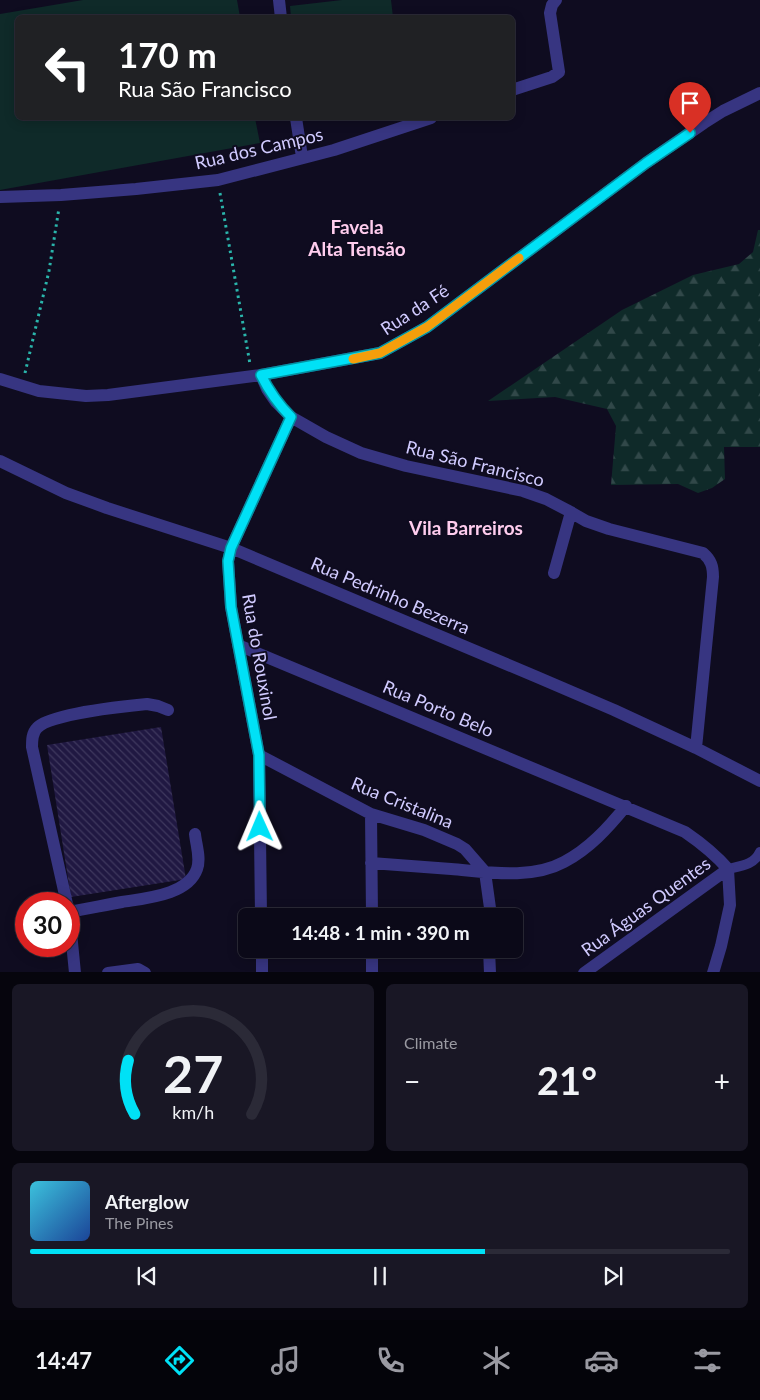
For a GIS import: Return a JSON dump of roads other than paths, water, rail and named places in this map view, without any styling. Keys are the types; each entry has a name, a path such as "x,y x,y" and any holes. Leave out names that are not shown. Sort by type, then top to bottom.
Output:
{"street":[{"path":"279,0 281,15"},
{"path":"515,89 552,77 559,72 550,13 552,5 556,0"},
{"name":"Rua da Fé","path":"0,379 39,391 94,396 256,376 380,353 427,327 646,163 697,128 723,111 760,93"},
{"path":"296,120 302,157"},
{"name":"Rua dos Campos","path":"0,197 61,195 218,180 334,150 425,120"},
{"name":"Rua São Francisco","path":"256,376 276,402 291,417 326,437 362,453 406,466 523,491 546,499 586,521 609,529 703,553 712,565 713,577 696,748"},
{"name":"Rua do Rouxinol","path":"261,908 259,755 231,607 228,561 231,548 291,417"},
{"name":"Rua Pedrinho Bezerra","path":"0,461 66,493 106,508 231,548 605,706 696,748 760,781"},
{"path":"554,573 571,512"},
{"name":"Rua Porto Belo","path":"238,645 626,806 684,832 702,843 728,869"},
{"path":"64,892 32,747 34,733 40,726 60,717 147,704 168,710"},
{"name":"Rua Cristalina","path":"259,755 371,814 424,830 457,844 472,856 485,872"},
{"path":"371,863 485,872 518,873 541,870 564,863 582,851 600,836 626,806"},
{"path":"371,814 372,908"},
{"path":"80,910 162,895 188,883 194,876 199,860 195,834"},
{"path":"713,972 730,905 728,869"},
{"name":"Rua Águas Quentes","path":"584,972 728,869"},
{"path":"485,872 490,908"},
{"path":"74,957 76,972"},
{"path":"262,958 262,972"},
{"path":"372,958 372,972"},
{"path":"489,958 490,972"},
{"path":"108,972 138,969 145,972"}],"lane":[{"path":"728,869 751,863 760,852"}],"district":[{"name":"Favela Alta Tensão","path":"357,238"},
{"name":"Vila Barreiros","path":"466,528"}]}
